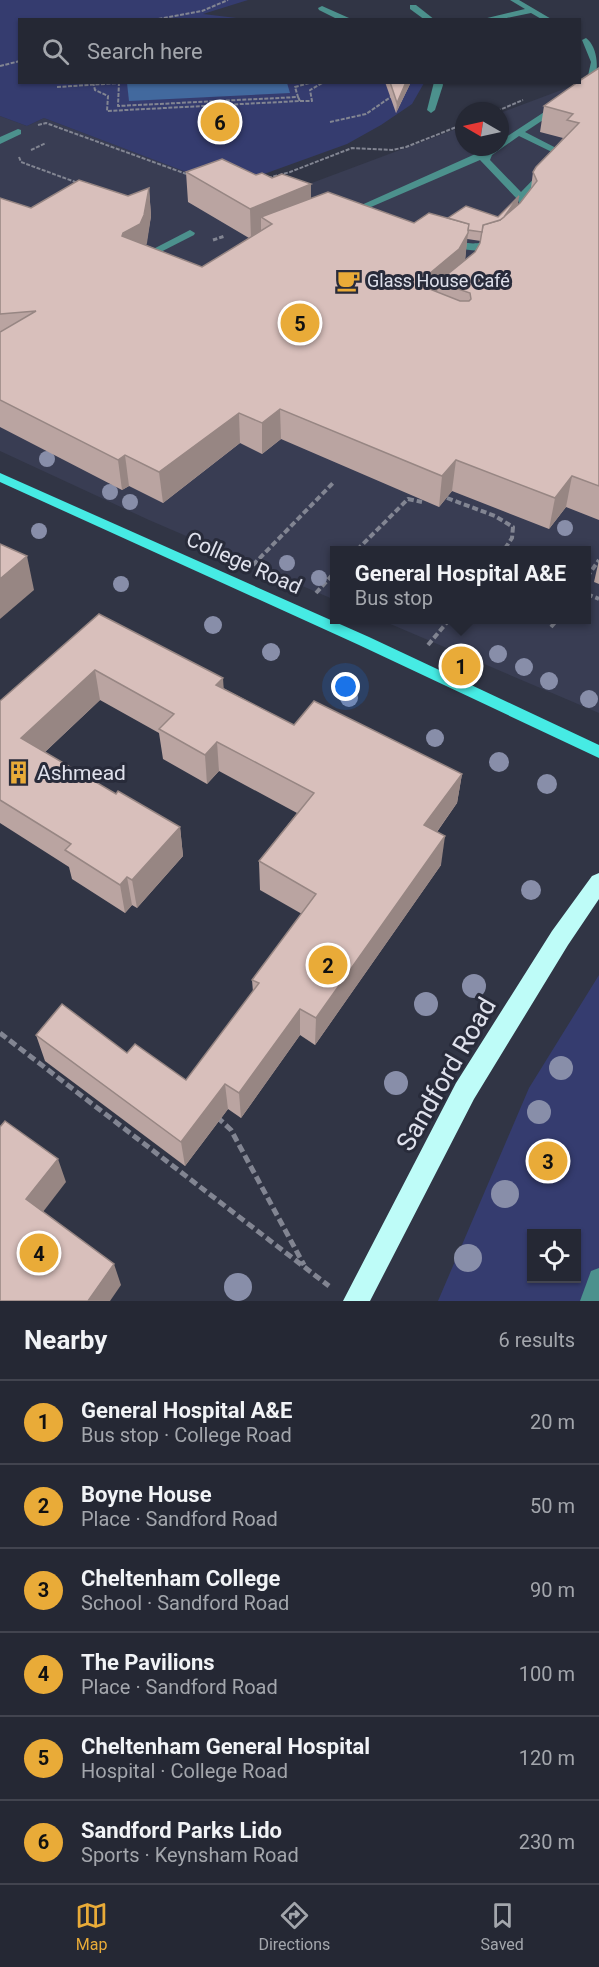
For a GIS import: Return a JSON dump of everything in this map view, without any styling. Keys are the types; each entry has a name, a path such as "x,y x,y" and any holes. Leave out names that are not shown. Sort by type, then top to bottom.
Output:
{"highway":[{"name":"Sandford Road","path":"356,1301 465,1091 560,938 599,882"}],"main road":[{"name":"College Road","path":"0,477 236,583 599,752"}],"street":[{"path":"514,0 546,18"},
{"path":"413,7 428,18"},
{"path":"322,8 342,18"},
{"path":"493,18 532,10"},
{"path":"586,38 599,49"},
{"path":"586,38 599,63 598,73 591,85"},
{"path":"431,110 438,84"},
{"path":"509,140 566,101"},
{"path":"0,141 18,132"},
{"path":"519,133 559,152 556,164 542,173 522,199"},
{"path":"374,215 349,211 481,156"},
{"path":"433,236 473,248 487,247 508,229 526,207 522,199 485,160 487,156"},
{"path":"132,263 190,232"},
{"path":"473,248 474,262"},
{"path":"591,1301 599,1279"}],"path":[{"path":"164,18 208,10 228,0"},
{"path":"0,66 18,62"},
{"path":"57,87 93,84 95,90 108,96 107,111 312,101 310,90 320,84"},
{"path":"119,84 118,106 298,97"},
{"path":"293,84 300,101"},
{"path":"295,87 306,84"},
{"path":"330,122 373,110 386,103 398,90"},
{"path":"18,132 46,123 194,176"},
{"path":"262,185 351,148 367,147 388,150 401,148 455,127"},
{"path":"46,143 18,159 84,186"},
{"path":"259,179 283,176"},
{"path":"236,583 334,482"},
{"path":"447,498 495,516 513,527 513,538 507,546"},
{"path":"361,546 408,499 422,502"},
{"path":"0,1033 332,1288"},
{"path":"215,1115 231,1130 306,1268"}],"shaded area":[{"path":"0,0 248,0 203,14 237,18 18,18 18,84 423,84 412,104 347,144 264,174 243,177 194,175 44,118 27,126 0,116"},
{"path":"599,76 599,713 390,624 591,624 591,546 330,546 330,598 149,520 0,451 0,116 27,126 44,118 194,175 277,196 455,129 455,156 509,156 509,110"},
{"path":"127,84 287,84 290,93 129,101"},
{"path":"599,975 599,1301 438,1301 529,1088"}],"building":[{"path":"599,68 599,486 572,476 555,498 456,460 442,476 280,409 262,423 239,413 159,472 125,455 118,460 0,400 0,332 36,311 0,314 0,198 31,208 79,180 128,196 149,188 140,224 123,233 122,236 202,267 272,224 261,217 328,192 414,223 429,213 469,224 468,233 459,249 417,284 460,301 469,301 470,293 438,282 475,252 480,243 483,225 500,220 520,203 537,181 533,172 536,167 579,123 567,120 573,114 544,106 575,84 581,84 581,80"},
{"path":"391,84 405,84 397,103"},
{"path":"222,159 256,175 262,173 272,178 282,174 311,184 250,209 186,172"},
{"path":"519,196 504,217 483,225 482,232 468,230 469,224 448,218 466,206 498,217"},
{"path":"0,544 27,556 0,579"},
{"path":"99,614 223,678 216,685 294,725 314,701 462,774 424,825 445,836 316,1018 300,1009 239,1093 225,1084 181,1142 36,1035 62,1004 127,1053 135,1044 186,1080 259,983 252,980 316,894 259,861 314,793 217,742 205,755 159,729 174,714 95,670 21,738 116,794 118,791 180,827 132,880 127,877 120,885 65,850 71,844 0,800 0,701"},
{"path":"5,1121 58,1159 26,1199 114,1264 88,1301 0,1301 0,1127"}],"place":[{"name":"Sandford Parks Lido","path":"220,122"},
{"name":"Glass House Café","path":"349,281"},
{"name":"Cheltenham General Hospital","path":"300,323"},
{"name":"General Hospital A&E","path":"461,666"},
{"name":"Ashmead","path":"19,773"},
{"name":"Boyne House","path":"328,965"},
{"name":"Cheltenham College","path":"548,1161"},
{"name":"The Pavilions","path":"39,1253"}]}
